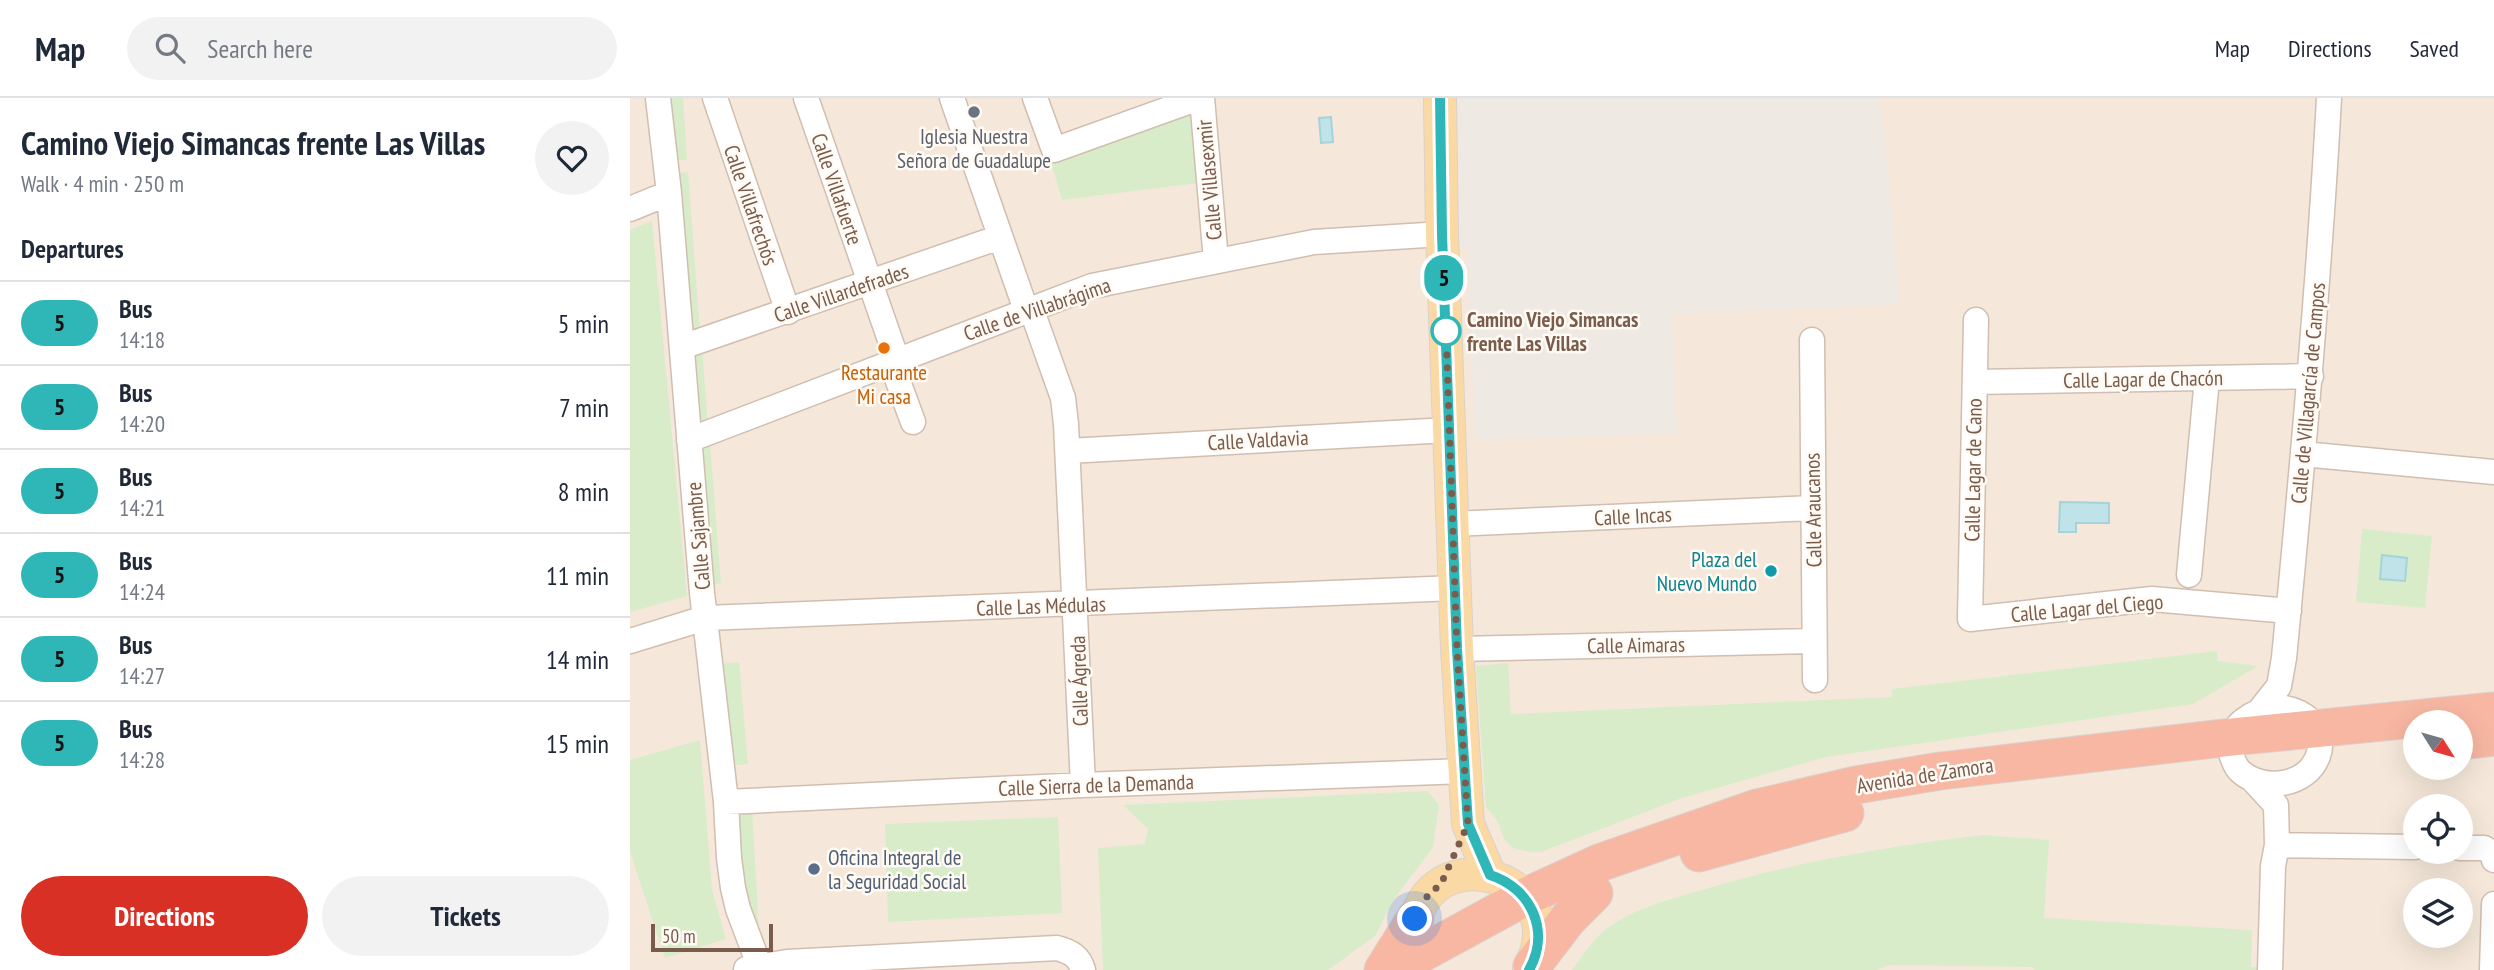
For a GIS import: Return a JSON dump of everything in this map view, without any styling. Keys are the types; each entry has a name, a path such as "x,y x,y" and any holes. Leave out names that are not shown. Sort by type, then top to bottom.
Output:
{"highway":[{"name":"Avenida de Zamora","path":"1531,908 1594,893 1701,852 1871,806 2009,785 2239,759 2311,731 2478,728"},
{"name":"Avenida de Zamora","path":"2311,731 2403,742"},
{"name":"Avenida de Zamora","path":"1417,966 1531,908 1599,863 1757,808 1856,785 1940,771 2239,759"},
{"path":"1530,968 1568,919 1594,893"},
{"path":"1382,970 1415,919"}],"main road":[{"path":"1440,98 1448,430 1457,649 1468,824 1490,875"},
{"path":"1441,884 1468,824"},
{"path":"1417,966 1412,942 1415,919 1428,895 1441,884 1465,874 1490,875 1514,886 1531,908 1538,945 1530,968"}],"street":[{"name":"Calle Sajambre","path":"658,98 705,618 733,888 755,969"},
{"name":"Calle Villafrechós","path":"715,98 788,312"},
{"name":"Calle Villafuerte","path":"806,98 870,283 913,422"},
{"name":"Calle Ágreda","path":"952,98 1000,237 1063,398 1076,605 1083,785"},
{"path":"1035,98 1054,150 1200,98"},
{"name":"Calle Villasexmir","path":"1200,98 1216,261"},
{"name":"Calle de Villagarcía de Campos","path":"2279,686 2289,611 2311,376 2329,98"},
{"path":"630,209 668,193"},
{"name":"Calle de Villabrágima","path":"690,440 1092,286 1314,242 1442,234"},
{"name":"Calle Villardefrades","path":"681,347 1000,237"},
{"name":"Calle Lagar de Cano","path":"1970,619 1976,320"},
{"name":"Calle Araucanos","path":"1812,340 1815,680"},
{"name":"Calle Lagar de Chacón","path":"1975,382 2311,376"},
{"path":"2189,575 2207,378"},
{"name":"Calle Valdavia","path":"1068,451 1448,430"},
{"path":"2303,454 2494,472"},
{"name":"Calle Incas","path":"1452,524 1813,508"},
{"name":"Calle Las Médulas","path":"630,641 705,618 1455,588"},
{"name":"Calle Lagar del Ciego","path":"1970,619 2152,599 2289,611"},
{"name":"Calle Aimaras","path":"1457,649 1814,641"},
{"path":"2270,970 2273,866 2281,794 2314,765 2311,731 2279,686 2260,709 2243,721 2239,759 2281,794"},
{"path":"2260,709 2278,707 2311,731"},
{"name":"Calle Sierra de la Demanda","path":"726,802 1465,771"},
{"path":"2277,845 2403,847"},
{"path":"2493,970 2494,904"},
{"path":"755,969 787,962 1057,948 1069,951 1080,959 1083,970"}],"shaded area":[{"path":"630,98 2494,98 2494,970 630,970"},
{"path":"1447,98 1878,98 1888,163 1899,304 1672,314 1677,433 1475,440 1467,245 1451,245"}],"green space":[{"path":"668,98 683,98 687,160 673,161"},
{"path":"1194,113 1199,183 1062,200 1051,162"},
{"path":"688,172 700,331 692,330 676,173"},
{"path":"652,221 687,596 630,612 630,230"},
{"path":"702,348 708,425 700,421 693,354"},
{"path":"710,442 721,583 713,585 701,448"},
{"path":"2362,529 2432,536 2425,608 2356,602"},
{"path":"2217,651 2217,661 2258,666 2193,704 1826,757 1682,798 1541,852 1525,851 1508,844 1499,824 1486,808 1476,666 1508,663 1511,714 1892,697 1892,689"},
{"path":"739,662 748,764 730,766 720,664"},
{"path":"700,740 712,890 726,939 665,958 630,852 630,760"},
{"path":"1428,791 1439,805 1433,847 1392,902 1375,936 1328,970 1103,970 1098,848 1145,844 1148,829 1123,805"},
{"path":"752,809 759,931 746,904 736,824 741,815"},
{"path":"1058,817 1062,913 888,922 885,824"},
{"path":"1983,835 2049,840 2044,918 2252,930 2251,967 2264,968 2035,970 2031,967 1889,965 1876,970 1572,970 1591,944 1608,927 1658,903 1739,879 1808,863 1913,844"}],"water":[{"path":"1331,117 1333,142 1321,143 1319,118"},
{"path":"2060,502 2109,503 2109,523 2076,523 2076,532 2059,532"},
{"path":"2382,555 2407,558 2405,581 2380,579"}],"bus line":[{"name":"5","path":"1440,98 1448,430 1457,649 1468,824 1490,875 1514,886 1531,906 1539,931 1538,945 1529,970"}],"place":[{"name":"Iglesia Nuestra Señora de Guadalupe","path":"974,112"},
{"name":"Camino Viejo Simancas frente Las Villas","path":"1446,331"},
{"name":"Restaurante Mi casa","path":"884,348"},
{"name":"Plaza del Nuevo Mundo","path":"1771,571"},
{"name":"Oficina Integral de la Seguridad Social","path":"814,869"}],"route":[{"path":"1415,919 1428,895 1441,884 1468,824 1457,649 1446,331"}]}
